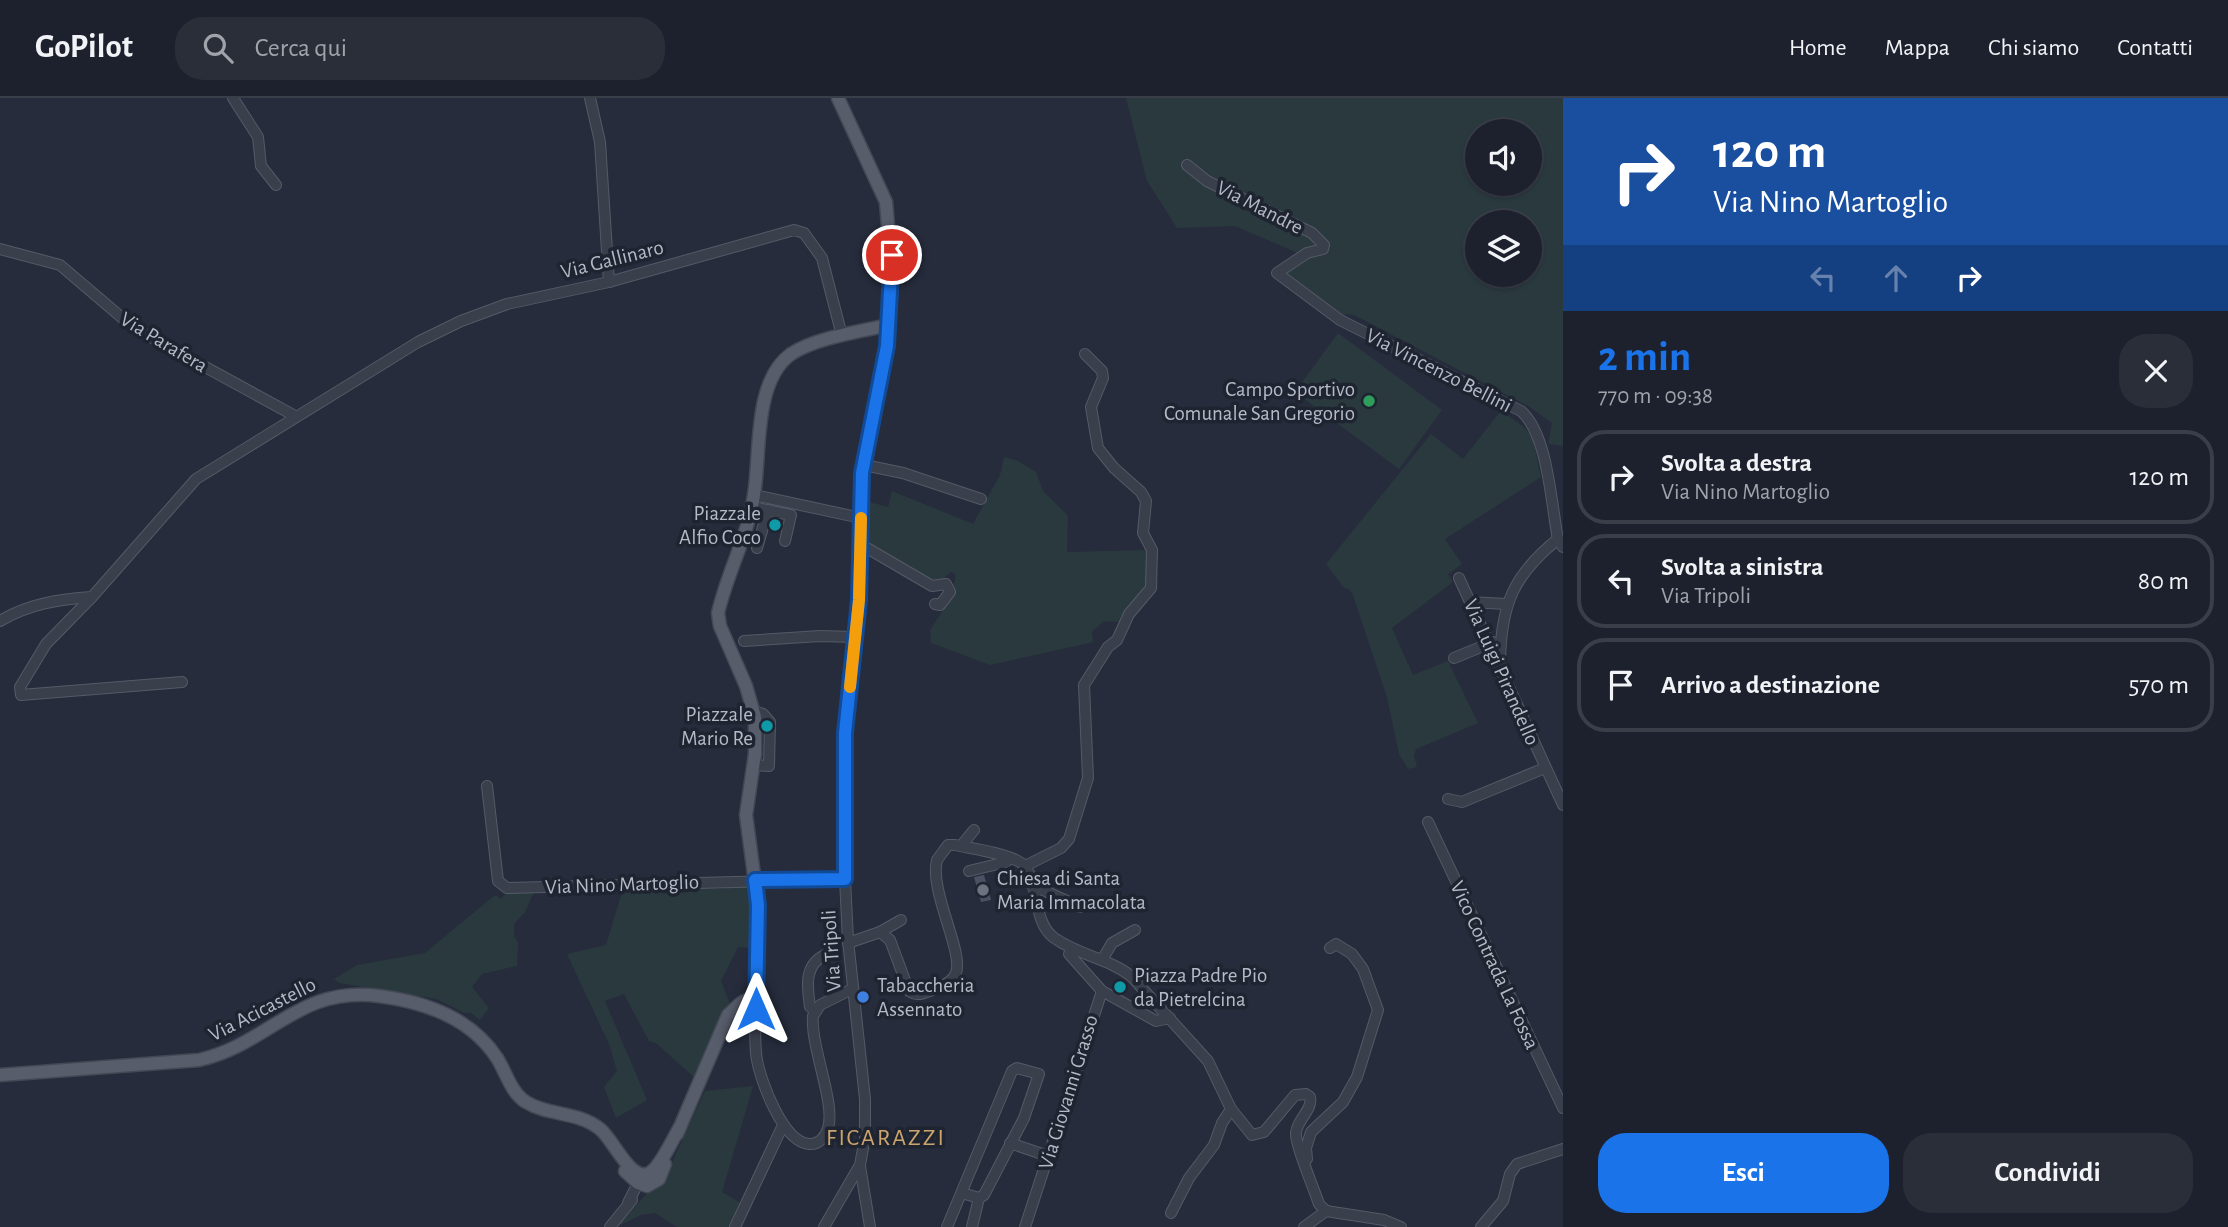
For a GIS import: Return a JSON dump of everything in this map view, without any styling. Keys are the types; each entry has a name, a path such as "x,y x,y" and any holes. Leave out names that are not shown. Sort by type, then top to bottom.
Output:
{"main road":[{"name":"Via Tripoli","path":"838,98 886,202 892,273 889,325"},
{"path":"612,1142 623,1168 643,1185 659,1179 731,1011 748,1007 752,995 756,975 758,905 746,815 756,736 754,711 720,626 718,613 753,501 763,405 772,375 792,353 842,336 889,325"},
{"name":"Via Acicastello","path":"0,1075 199,1060 222,1054 317,1000 348,993 379,995 436,1010 462,1022 489,1047 516,1094 525,1102 579,1117 599,1128 612,1142"},
{"path":"612,1142 626,1164 635,1172 644,1175 657,1168 680,1127"}],"street":[{"path":"233,98 258,137 261,166 276,185"},
{"path":"590,98 600,142 608,282"},
{"name":"Via Mandre","path":"1187,164 1207,181 1284,217 1324,245 1323,249 1307,253 1277,273 1340,320"},
{"name":"Via Gallinaro","path":"181,682 128,684 21,695 20,687 46,644 72,620 197,479 418,342 461,321 507,304 608,282 794,230 804,233 822,258 842,336"},
{"name":"Via Parafera","path":"0,250 60,265 134,328 295,416"},
{"name":"Via Vincenzo Bellini","path":"1340,320 1521,411 1531,419 1561,543"},
{"name":"Via Tripoli","path":"824,1227 860,1166 866,1138 865,1099 848,943 845,733 855,637 864,465 889,325"},
{"path":"1025,866 1061,848 1069,839 1088,778 1084,685 1108,647 1117,640 1129,614 1151,588 1152,550 1143,533 1146,501 1141,492 1114,468 1098,448 1091,407 1103,378 1102,371 1085,354"},
{"path":"864,465 903,473 981,499"},
{"path":"753,501 768,510 791,515 785,541"},
{"path":"753,501 861,518"},
{"path":"757,548 768,510"},
{"path":"1499,666 1506,604 1530,563 1561,543"},
{"path":"860,544 932,586 946,584 950,592 940,605 935,604"},
{"name":"Via Luigi Pirandello","path":"1459,578 1563,805"},
{"path":"0,621 37,606 92,597"},
{"path":"1470,602 1506,604"},
{"path":"744,641 820,636 855,637"},
{"path":"1454,658 1500,640"},
{"path":"1448,799 1462,802 1545,768"},
{"name":"Via Nino Martoglio","path":"487,786 498,881 507,888 845,879"},
{"name":"Vico Contrada La Fossa","path":"1428,822 1563,1108"},
{"path":"961,846 974,830"},
{"path":"880,932 890,940 909,991 921,995 951,981 958,965 938,889 935,867 948,845 1008,858 1025,866 1040,921 1045,929 1061,943 1102,960 1131,976 1208,1061 1231,1109 1252,1135 1259,1136 1268,1128 1288,1100 1295,1095 1306,1094 1310,1097 1311,1106 1299,1123 1296,1133 1297,1143 1319,1204 1326,1212 1384,1220 1401,1227"},
{"path":"969,871 1006,862 1008,858"},
{"path":"1032,885 1080,907"},
{"path":"848,943 880,932 901,920"},
{"path":"1102,960 1112,943 1135,930"},
{"path":"1306,1163 1306,1148 1311,1132 1343,1102 1357,1077 1378,1010 1367,976 1359,962 1336,944 1330,948"},
{"path":"1069,954 1102,991"},
{"path":"816,1010 810,1007 807,979 811,966 825,955"},
{"path":"748,1007 757,1062 783,1125 807,1144 822,1140 828,1128 828,1110 812,1020 816,1010 827,1000 852,989"},
{"name":"Via Giovanni Grasso","path":"1025,1227 1102,991 1156,1021 1170,1018"},
{"path":"947,1227 1012,1071 1017,1068 1027,1069 1040,1074 1024,1118 984,1195 979,1198 972,1227"},
{"path":"1171,1213 1189,1178 1214,1145 1222,1123 1231,1109"},
{"path":"735,1227 783,1125"},
{"path":"610,1227 643,1185 658,1172 672,1140"},
{"path":"1010,1143 1048,1156"},
{"path":"1481,1227 1503,1201 1513,1167 1521,1161 1563,1149"},
{"path":"860,1166 870,1227"},
{"path":"962,1193 979,1198"},
{"path":"1304,1227 1326,1212"}],"shaded area":[{"path":"1126,98 1563,98 1563,446 1548,444 1552,423 1528,406 1354,315 1346,314 1342,317 1281,273 1307,257 1235,226 1177,228 1147,181"},
{"name":"Campo Sportivo Comunale San Gregorio","path":"1338,333 1442,410 1399,469 1295,392"},
{"path":"1500,412 1521,425 1531,437 1541,477 1445,539 1462,564 1448,574 1453,582 1392,628 1413,675 1448,661 1478,723 1416,749 1414,755 1417,767 1408,769 1399,754 1387,697 1353,595 1349,589 1344,588 1326,564 1431,434 1463,459"},
{"path":"1004,457 1018,461 1036,472 1043,491 1068,516 1067,552 1150,550 1147,591 1119,622 1104,621 1092,632 1093,642 990,665 931,643 930,630 949,601 956,575 951,572 943,579 934,581 871,545 865,536 866,501 888,507 892,491 973,524 1000,475"},
{"path":"726,884 750,885 751,948 738,947 721,981 730,1004 696,1079 656,1043 649,1041 624,994 605,1001 647,1100 616,1118 604,1087 617,1071 609,1044 567,954 606,945 623,889 725,889"},
{"path":"508,892 534,892 525,912 514,924 514,936 518,942 517,966 482,974 472,987 489,1008 480,1020 471,1013 464,1013 437,999 339,983 334,979 357,965 425,953 495,895 501,899"},
{"path":"753,1086 722,1192 741,1203 730,1227 677,1227 655,1213 641,1215 618,1226 648,1192 661,1186 705,1091"}],"building":[{"name":"Chiesa di Santa Maria Immacolata","path":"984,875 991,900 981,902 974,877"}],"slow traffic":[{"path":"850,687 859,600 861,518"}],"place":[{"name":"Campo Sportivo Comunale San Gregorio","path":"1369,401"},
{"name":"Piazzale Alfio Coco","path":"775,525"},
{"name":"Piazzale Mario Re","path":"767,726"},
{"name":"Chiesa di Santa Maria Immacolata","path":"983,890"},
{"name":"Piazza Padre Pio da Pietrelcina","path":"1120,987"},
{"name":"Tabaccheria Assennato","path":"863,997"}],"district":[{"name":"FICARAZZI","path":"886,1137"}],"route":[{"path":"756,1009 758,905 755,880 845,879 845,733 859,600 862,473 887,346 892,255"}]}
